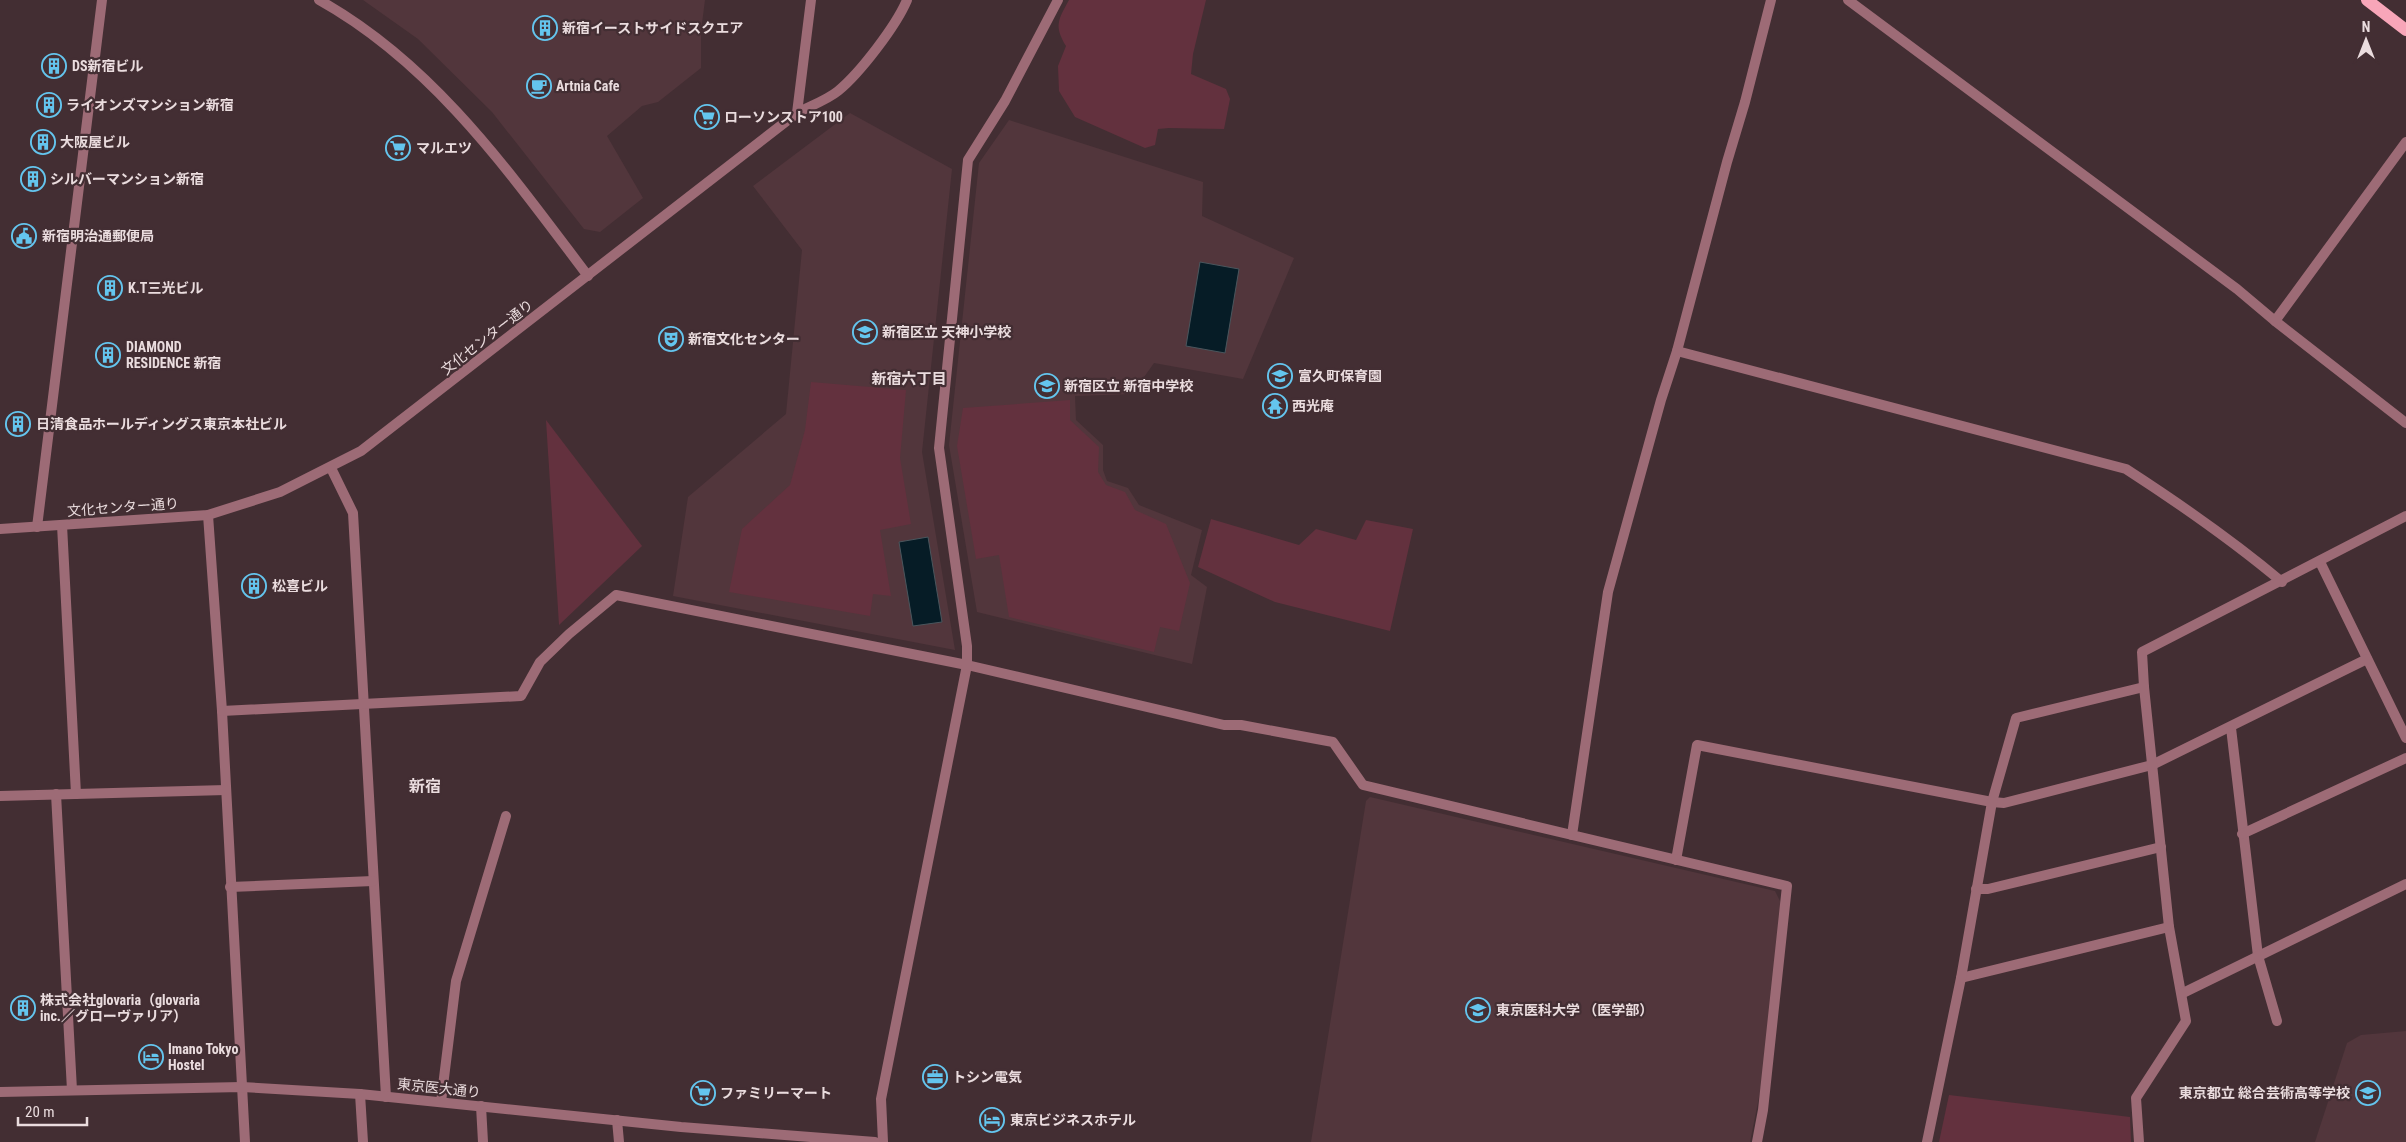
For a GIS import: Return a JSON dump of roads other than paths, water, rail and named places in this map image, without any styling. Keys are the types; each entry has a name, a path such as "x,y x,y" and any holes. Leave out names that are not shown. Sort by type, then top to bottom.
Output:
{"main road":[{"path":"2367,0 2406,30"}],"street":[{"path":"37,527 102,0"},
{"path":"319,0 346,15 403,59 454,107 492,149 588,276"},
{"path":"797,113 811,0"},
{"name":"文化センター通り","path":"0,529 208,514 280,492 331,468 361,451 797,113 838,91 890,30 908,0"},
{"path":"883,1142 882,1099 967,665 967,646 939,448 968,160 1005,101 1058,0"},
{"path":"1572,835 1608,592 1661,400 1677,351 1771,0"},
{"path":"1848,0 2237,289 2406,423"},
{"path":"2275,321 2406,142"},
{"path":"1677,351 2126,469 2166,494 2243,549 2282,582"},
{"path":"331,468 353,513 386,1097"},
{"path":"208,514 222,711 245,1142"},
{"path":"2139,1142 2136,1098 2186,1021 2183,993 2169,927 2142,652 2282,582 2406,516"},
{"path":"62,525 76,794"},
{"path":"2320,562 2406,738"},
{"path":"222,711 521,696 540,662 569,634 616,595 967,665 1224,725 1241,725 1333,742 1363,786 1787,886 1763,1110 1757,1142"},
{"path":"1676,860 1697,745 2004,803 2152,765 2367,659"},
{"path":"1927,1142 1961,978 1992,802 2016,718 2144,687"},
{"path":"2230,728 2258,956 2277,1021"},
{"path":"2242,834 2406,758"},
{"path":"0,796 226,790"},
{"path":"56,794 72,1090"},
{"path":"441,1102 456,981 506,816"},
{"path":"1976,889 1988,889 2161,847"},
{"path":"230,887 373,881"},
{"path":"2183,993 2406,884"},
{"path":"1961,978 2169,927"},
{"name":"東京医大通り","path":"0,1092 242,1087 360,1094 799,1138 875,1142"},
{"path":"360,1094 363,1142"},
{"path":"481,1106 483,1142"},
{"path":"617,1120 618,1142"}],"water":[{"path":"1200,262 1239,269 1225,353 1186,346"},
{"path":"928,537 942,622 913,626 899,542"}],"place":[{"name":"新宿イーストサイドスクエア","path":"545,28"},
{"name":"DS新宿ビル","path":"54,66"},
{"name":"Artnia Cafe","path":"539,86"},
{"name":"ライオンズマンション新宿","path":"49,105"},
{"name":"ローソンストア100","path":"707,117"},
{"name":"大阪屋ビル","path":"43,142"},
{"name":"マルエツ","path":"398,148"},
{"name":"シルバーマンション新宿","path":"33,179"},
{"name":"新宿明治通郵便局","path":"24,236"},
{"name":"K.T三光ビル","path":"110,288"},
{"name":"新宿区立 天神小学校","path":"865,332"},
{"name":"新宿文化センター","path":"671,339"},
{"name":"DIAMOND RESIDENCE 新宿","path":"108,355"},
{"name":"富久町保育園","path":"1280,376"},
{"name":"新宿区立 新宿中学校","path":"1047,386"},
{"name":"西光庵","path":"1275,406"},
{"name":"日清食品ホールディングス東京本社ビル","path":"18,424"},
{"name":"松喜ビル","path":"254,586"},
{"name":"株式会社glovaria（glovaria inc.／グローヴァリア）","path":"23,1008"},
{"name":"東京医科大学 （医学部）","path":"1478,1010"},
{"name":"Imano Tokyo Hostel","path":"151,1057"},
{"name":"トシン電気","path":"935,1077"},
{"name":"ファミリーマート","path":"703,1093"},
{"name":"東京都立 総合芸術高等学校","path":"2368,1093"},
{"name":"東京ビジネスホテル","path":"992,1120"}],"district":[{"name":"新宿六丁目","path":"909,379"},
{"name":"新宿","path":"425,786"}]}
